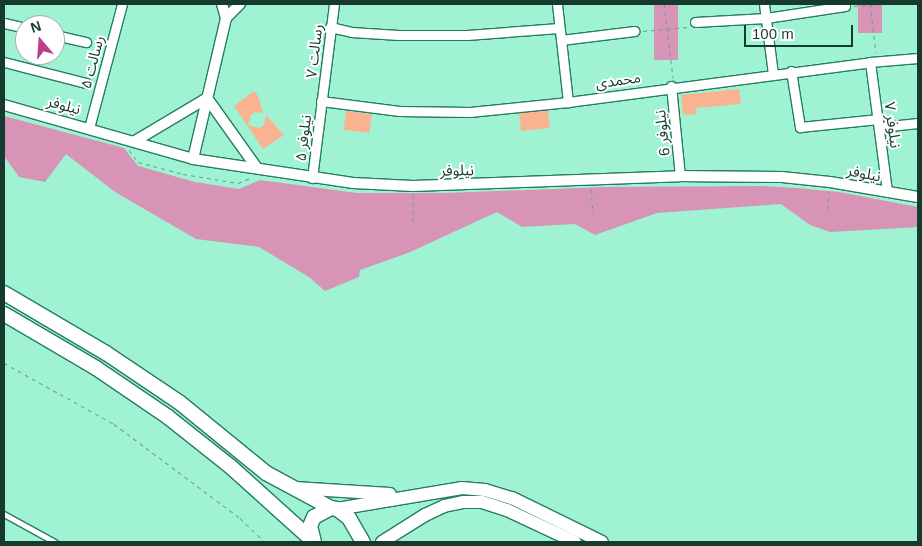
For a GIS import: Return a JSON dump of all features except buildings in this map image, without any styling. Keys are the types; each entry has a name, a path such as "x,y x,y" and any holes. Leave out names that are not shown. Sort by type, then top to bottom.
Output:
{"highway":[{"path":"4,293 106,353 179,402 266,473 349,518 363,542"},
{"path":"4,314 96,368 168,417 231,467 313,541"},
{"path":"313,541 310,526 314,517 334,509"}],"main road":[{"path":"295,488 374,494 430,493"},
{"path":"334,509 462,488 485,490 512,498 602,542"},
{"path":"382,542 425,515 463,502 482,502 507,510 575,542"}],"street":[{"name":"رسالت ۵","path":"89,128 122,4"},
{"path":"193,159 226,18 222,4"},
{"path":"226,18 240,4"},
{"name":"رسالت ۷","path":"321,101 334,4"},
{"path":"557,4 568,102"},
{"path":"764,4 773,74"},
{"path":"695,22 766,18 845,6"},
{"path":"330,27 351,32 399,35 467,35 559,28"},
{"path":"561,40 634,31"},
{"path":"65,37 86,42"},
{"name":"محمدی","path":"321,101 398,111 442,113 568,102 672,86 918,58"},
{"path":"4,62 86,83"},
{"name":"نیلوفر ۷","path":"873,62 887,192"},
{"path":"791,72 800,127 918,123"},
{"name":"نیلوفر 6","path":"672,86 680,176"},
{"path":"135,141 207,98"},
{"path":"207,98 257,168"},
{"name":"نیلوفر ۵","path":"312,178 321,101"},
{"name":"نیلوفر","path":"4,105 193,159 353,183 413,186 680,176 782,177 830,182 918,197"}],"lane":[{"path":"4,514 55,542"}],"path":[{"path":"664,4 672,86"},
{"path":"845,6 881,4"},
{"path":"870,5 873,62"},
{"path":"634,31 689,27 695,22"},
{"path":"590,180 593,213"},
{"path":"828,208 830,182"},
{"path":"413,186 413,222"},
{"path":"4,363 114,424 240,518 265,542"}],"shaded area":[{"path":"654,4 678,4 678,60 654,60"},
{"path":"858,4 882,4 882,33 858,33"},
{"path":"4,116 124,148 138,166 195,182 239,189 260,180 357,193 445,193 605,187 762,186 839,192 918,207 918,227 830,232 810,225 781,204 657,213 595,235 575,224 522,227 497,212 408,253 360,270 359,277 325,291 309,277 259,247 196,239 115,192 66,154 45,182 19,177 4,156"}]}
